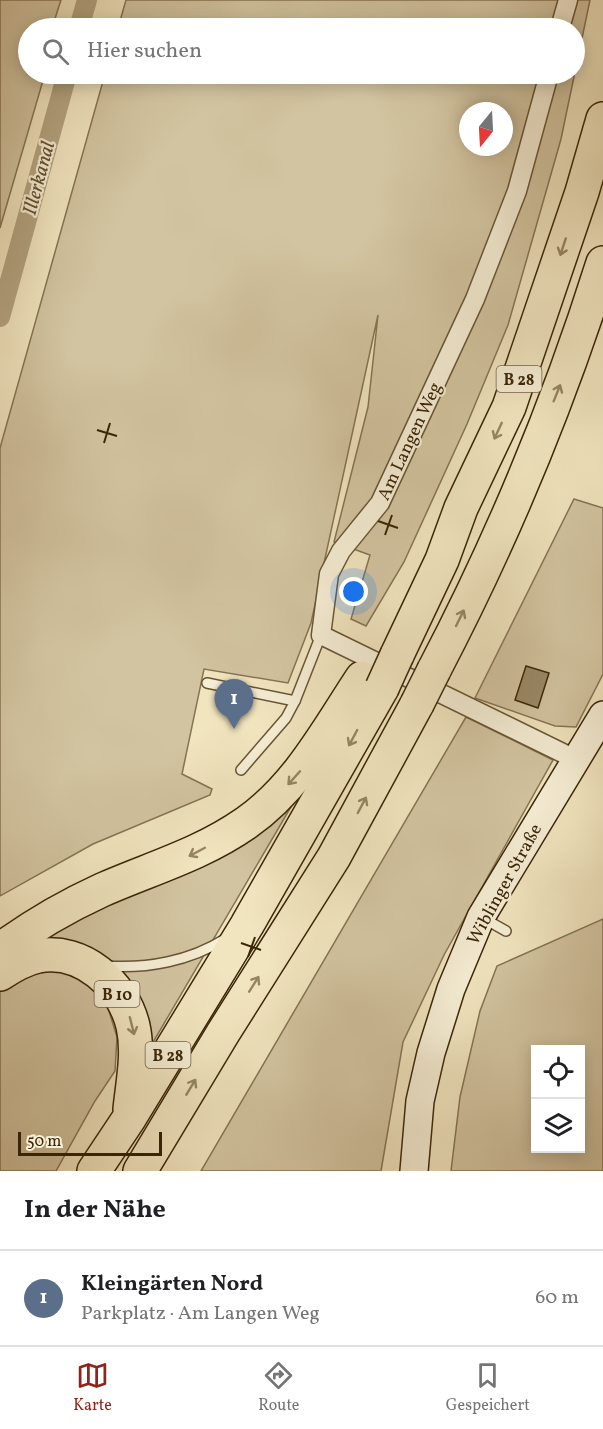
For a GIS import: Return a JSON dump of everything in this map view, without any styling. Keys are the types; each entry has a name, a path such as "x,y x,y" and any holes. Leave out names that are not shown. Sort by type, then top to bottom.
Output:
{"highway":[{"name":"B 28","path":"129,1116 247,925 388,651 442,560 461,508 509,407 582,192 603,119"},
{"name":"B 28","path":"140,1171 334,856 417,704 504,526 580,336 603,263"},
{"path":"0,950 51,916 102,890 188,856 220,840 248,822 277,797 302,769 372,683"},
{"name":"B 10","path":"0,974 22,961 37,956 60,956 94,968 121,999 132,1025 136,1052 129,1116 94,1171"}],"main road":[{"name":"Wiblinger Straße","path":"414,1171 420,1101 431,1053 451,989 481,917 603,715"}],"street":[{"path":"563,18 568,0"},
{"name":"Am Langen Weg","path":"321,635 329,574 341,551 380,503 475,299 517,191 546,84"},
{"path":"321,635 577,760"}],"lane":[{"path":"241,770 280,726 295,702 321,635"},
{"path":"207,683 295,702"},
{"path":"481,917 506,931"},
{"path":"85,964 120,967 146,966 178,959 209,949 247,925"}],"shaded area":[{"path":"0,0 61,0 55,18 18,18 18,84 42,84 0,228"},
{"path":"126,0 590,0 585,24 585,18 121,18"},
{"path":"102,84 572,84 561,139 508,325 467,424 404,562 366,626 351,619 370,555 334,542 368,407 378,315 311,623 288,683 204,669 182,774 212,789 210,795 93,844 0,896 0,448"},
{"path":"574,499 603,508 603,674 576,727 555,726 475,698"},
{"path":"466,717 553,760 444,955 403,1042 381,1171 201,1171"},
{"path":"295,800 152,1044 143,1045 135,1006 26,947"},
{"path":"603,919 603,1171 451,1171 460,1097 480,1011 497,966"},
{"path":"32,969 69,972 104,995 117,1037 115,1071 95,1101 56,1171 0,1171 0,983"}],"building":[{"path":"526,666 549,673 538,708 515,700"}],"waterway":[{"name":"Illerkanal","path":"82,18 87,0"},
{"name":"Illerkanal","path":"0,317 64,84"}],"place":[{"name":"Kleingärten Nord","path":"234,729"}]}
